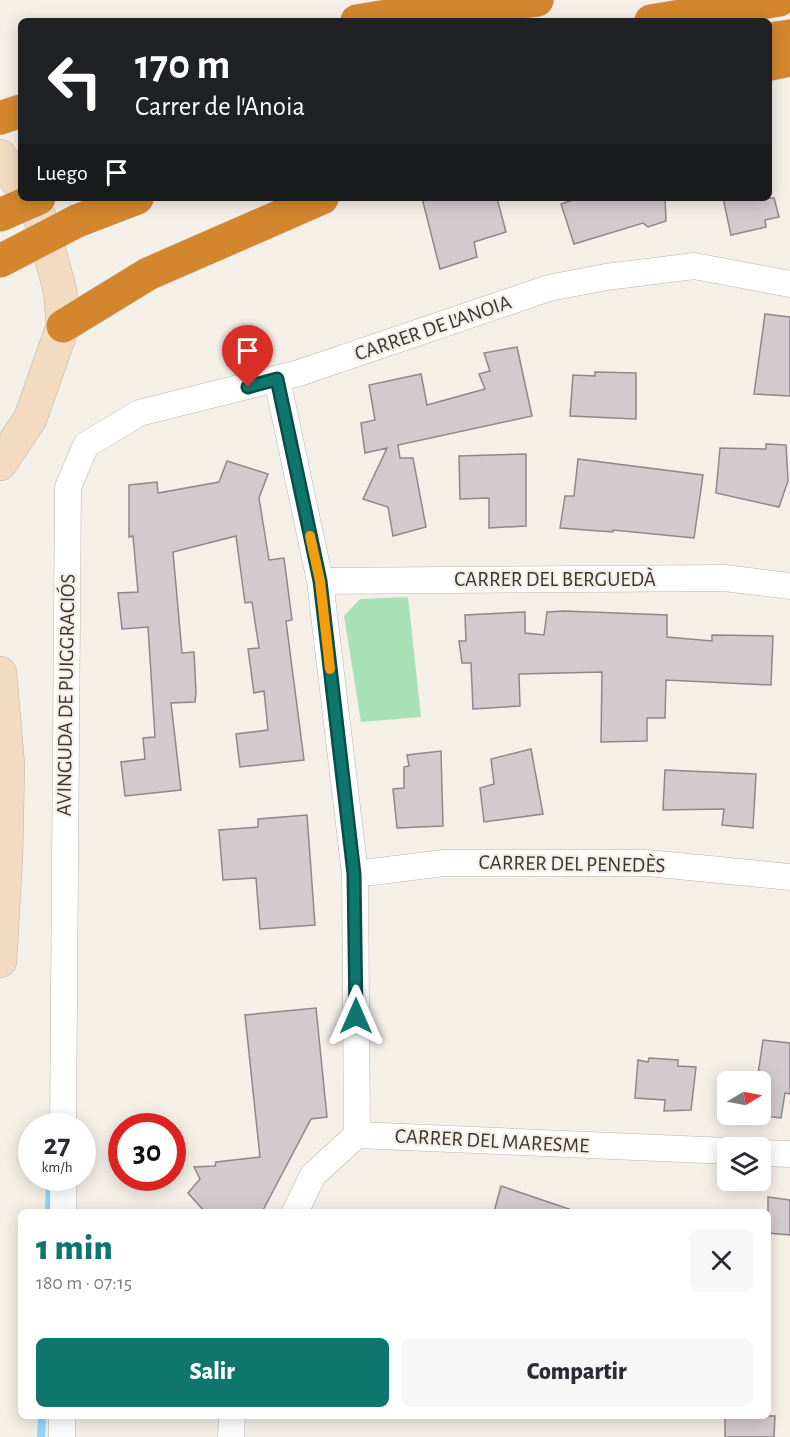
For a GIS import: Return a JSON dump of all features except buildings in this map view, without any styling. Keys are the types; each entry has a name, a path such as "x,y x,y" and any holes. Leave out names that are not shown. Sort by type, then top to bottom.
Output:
{"highway":[{"path":"375,18 537,0"},
{"path":"669,18 779,0"},
{"path":"772,39 790,36"},
{"path":"772,64 790,60"},
{"path":"0,118 18,112"},
{"path":"0,215 32,201"},
{"path":"0,262 77,221 128,201"},
{"path":"63,326 148,274 315,201"}],"main road":[{"path":"0,156 18,183"},
{"path":"0,464 30,419 63,326 60,290 40,218 30,201"},
{"path":"0,672 8,766 0,961"}],"street":[{"name":"CARRER DE L'ANOIA","path":"86,444 138,414 277,379 549,288 606,277 694,266 790,284"},
{"path":"277,379 320,581 354,874 357,1135 313,1174 296,1209"},
{"name":"AVINGUDA DE PUIGGRACIÓS","path":"63,1113 68,487 86,444"},
{"name":"CARRER DEL BERGUEDÀ","path":"320,581 725,578 790,586"},
{"name":"CARRER DEL PENEDÈS","path":"354,874 444,863 648,863 790,877"},
{"name":"CARRER DEL MARESME","path":"357,1135 717,1151"},
{"path":"771,1153 790,1154"},
{"path":"63,1191 63,1209"},
{"path":"62,1419 62,1437"},
{"path":"231,1419 231,1437"}],"green space":[{"path":"408,597 421,717 361,722 344,616 360,599"}],"waterway":[{"path":"49,1209 50,1191"},
{"path":"41,1437 42,1419"}],"slow traffic":[{"path":"310,536 320,581 330,669"}],"route":[{"path":"248,387 277,379 320,581 354,874 356,1016"}]}
